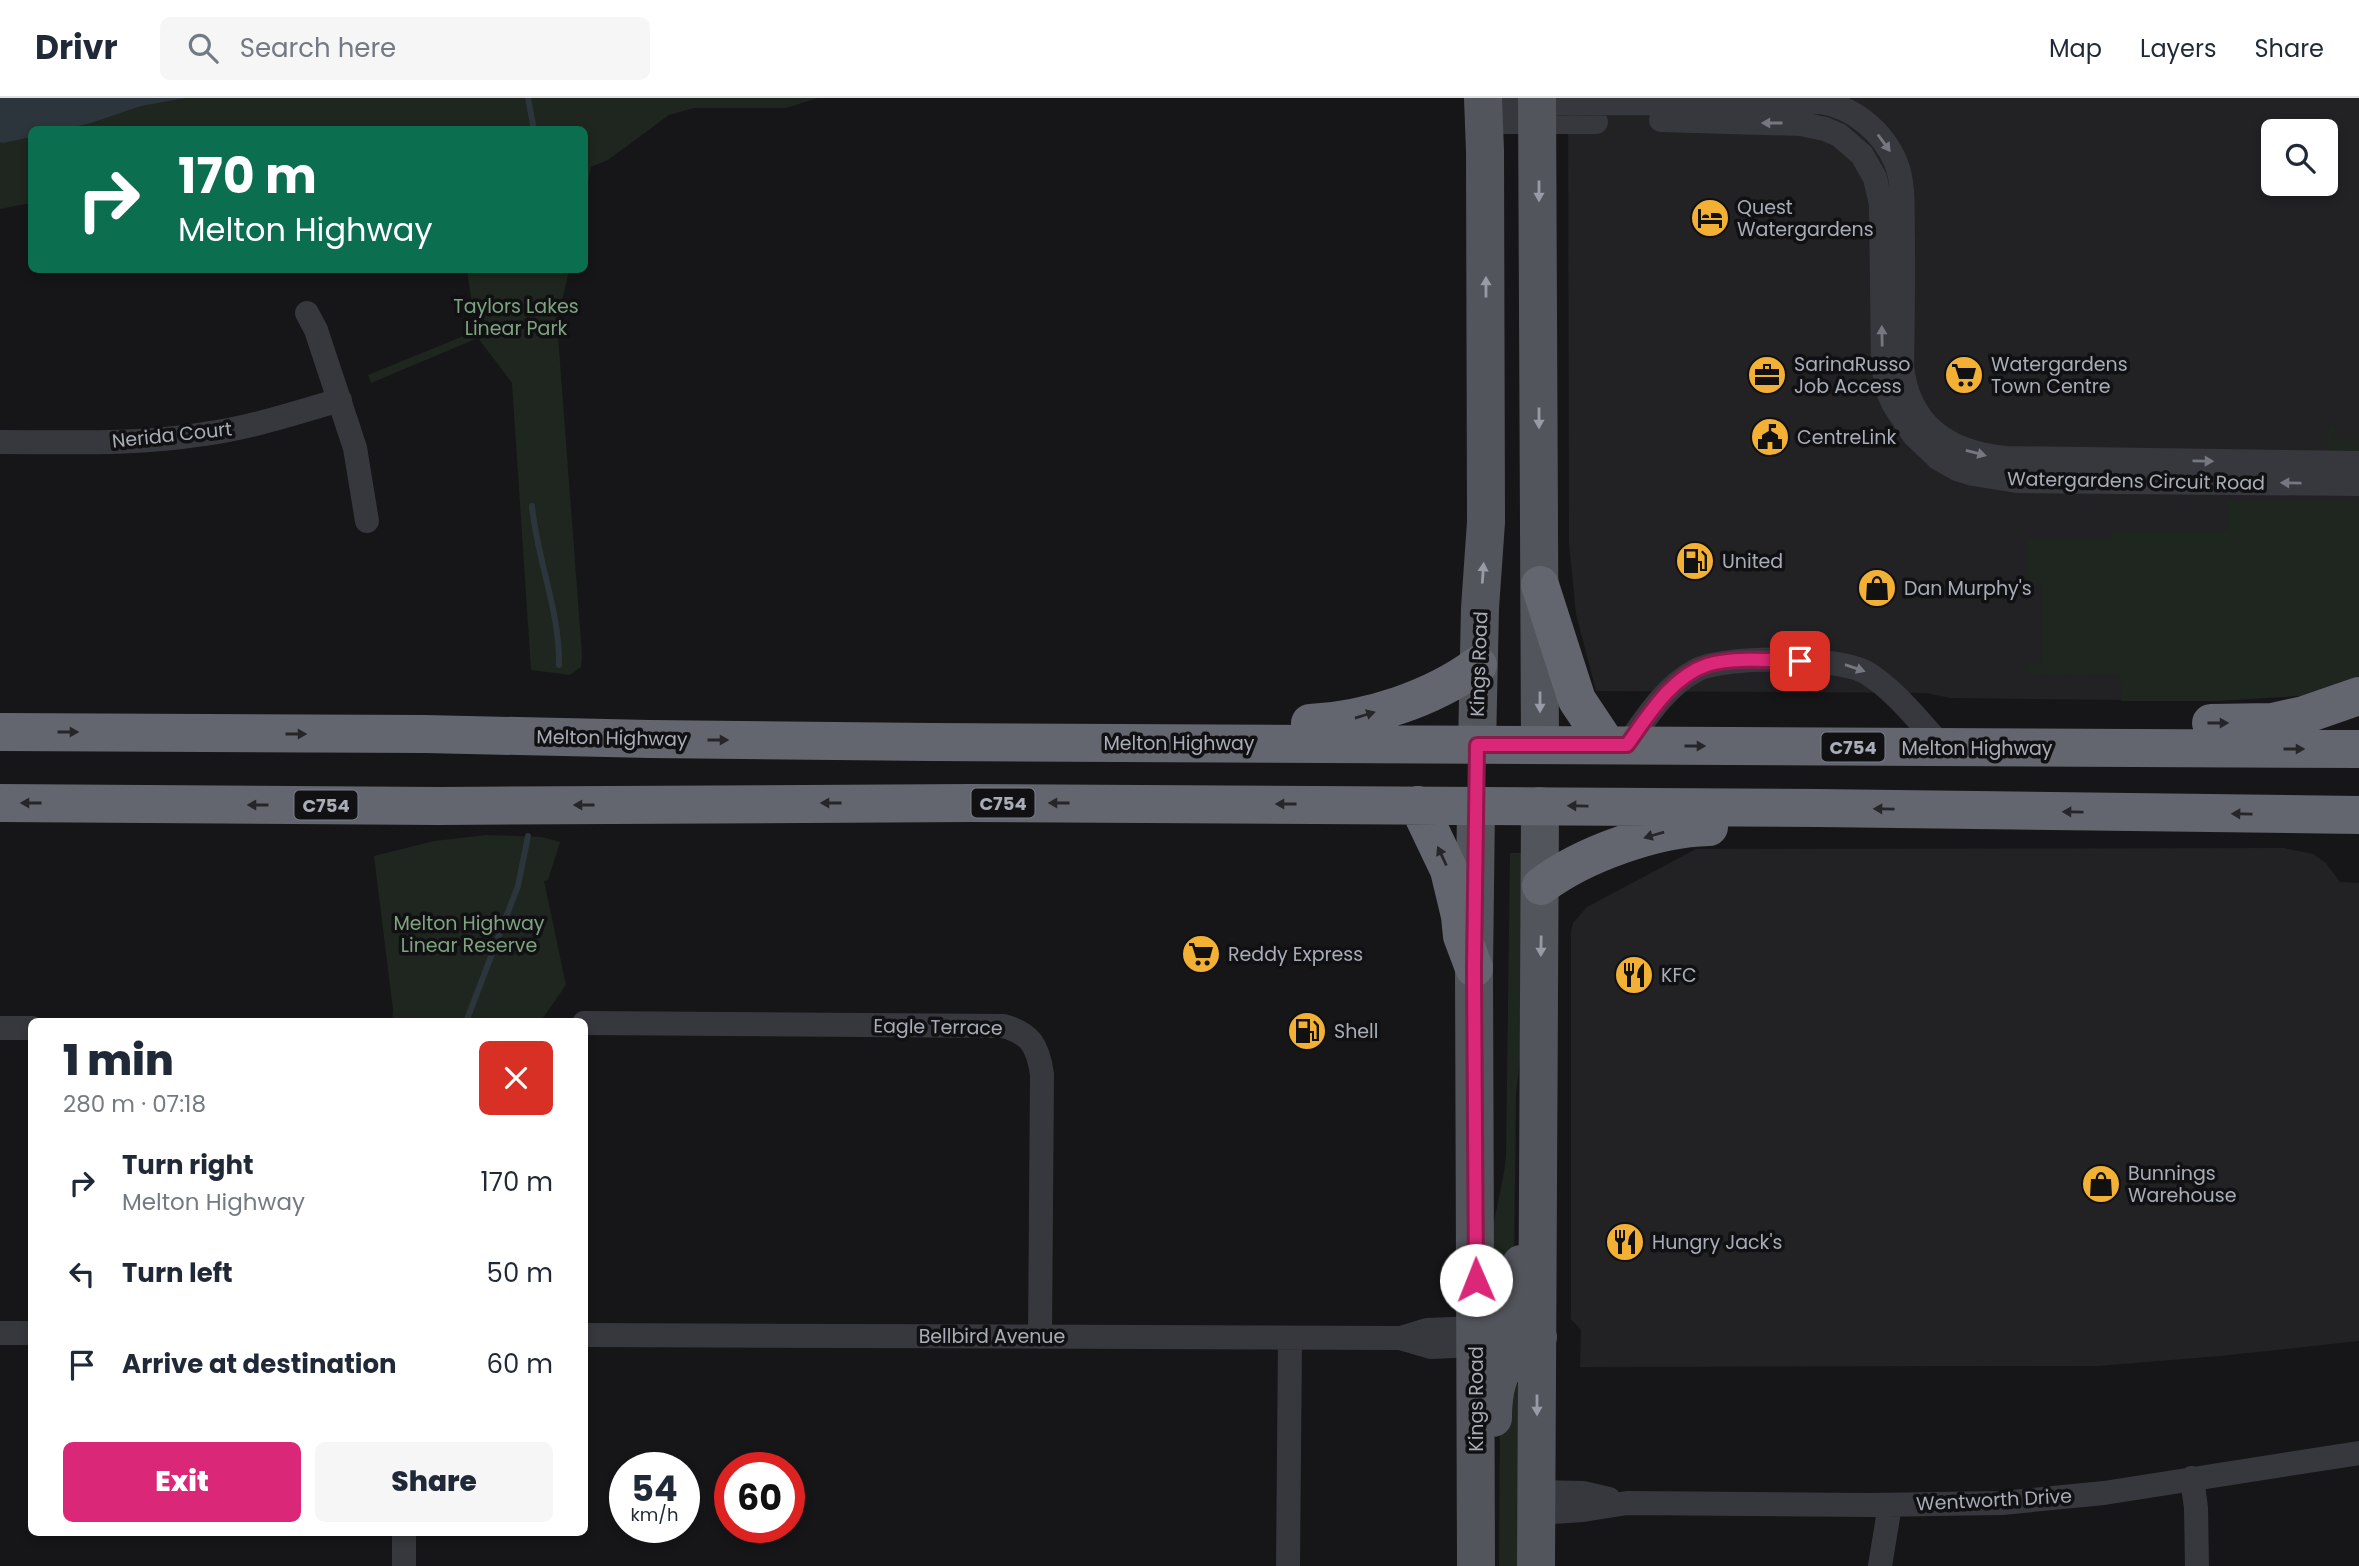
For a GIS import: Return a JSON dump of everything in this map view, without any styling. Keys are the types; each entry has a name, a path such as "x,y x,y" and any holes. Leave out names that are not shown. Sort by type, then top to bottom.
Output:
{"highway":[{"path":"1540,585 1577,700 1617,745"},
{"path":"931,742 1105,722 1310,723 1350,719 1449,684 1478,665"},
{"path":"2079,748 2169,726 2249,723 2289,718 2359,696"},
{"name":"Melton Highway","path":"0,732 425,734 650,740 2359,749"},
{"name":"Kings Road","path":"1476,806 1477,745"},
{"path":"1540,745 1540,806"},
{"name":"C754","path":"0,803 439,806 971,803 1418,805 2359,815"},
{"path":"1418,805 1449,870 1462,936 1474,968"},
{"path":"1541,886 1579,863 1662,833 1722,827 1818,808"}],"main road":[{"name":"Kings Road","path":"1477,745 1478,665 1486,522 1484,108"},
{"path":"1538,108 1540,745"},
{"name":"Kings Road","path":"1476,806 1476,1566"},
{"path":"1536,1566 1540,806"},
{"path":"1477,1337 1499,1334 1506,1326 1516,1301 1522,1251 1521,1123 1538,1087"},
{"path":"1491,1566 1495,1386 1510,1358 1538,1337"}],"street":[{"name":"Watergardens Circuit Road","path":"1831,101 1857,106 1897,164 1902,205 1903,378 1917,413 1946,442 1972,453 2006,458 2359,463"},
{"path":"1484,108 1831,101 1839,135"},
{"path":"1839,135 1857,106"},
{"path":"1538,108 1685,120 1801,124 1825,128 1839,135"},
{"name":"Watergardens Circuit Road","path":"1839,135 1862,155 1879,190 1883,366 1889,394 1913,434 1938,458 1957,469 1973,474 2017,481 2359,484"},
{"path":"307,313 316,330 355,448 367,522"},
{"name":"Nerida Court","path":"0,442 99,443 168,439 253,424 340,400"},
{"path":"1617,745 1663,697 1694,671 1708,664 1721,662 1781,660 1838,663 1866,671 1943,747"},
{"name":"Eagle Terrace","path":"588,1023 1003,1026 1018,1030 1034,1046 1040,1059 1042,1074 1040,1336"},
{"path":"0,1028 28,1028"},
{"path":"0,1333 28,1333"},
{"name":"Bellbird Avenue","path":"588,1335 1400,1338 1431,1348 1477,1337"},
{"path":"1288,1566 1290,1338"},
{"name":"Wentworth Drive","path":"1536,1503 1583,1493 1626,1503 2001,1503 2104,1493 2359,1453"},
{"path":"2183,1480 2182,1511 2196,1554"},
{"path":"1880,1505 1880,1566"},
{"path":"404,1536 404,1566"}],"shaded area":[{"path":"0,98 185,98 141,106 78,126 28,126 28,138 0,142"},
{"name":"Watergardens Town Centre","path":"1568,98 2359,98 2359,679 2218,701 1950,698 1926,693 1596,691 1576,614 1569,543"},
{"path":"2284,848 2313,854 2326,863 2340,882 2359,883 2359,1341 2098,1366 1580,1367 1581,1330 1571,1319 1571,932 1573,923 1587,907 1696,849"}],"green space":[{"path":"0,98 818,98 786,108 694,108 669,115 608,160 591,167 588,182 588,126 28,126 28,204 0,209"},
{"name":"Taylors Lakes Linear Park","path":"467,273 568,273 557,323 582,654 581,667 570,675 531,670 512,383 478,338 371,383 368,375 476,331"},
{"path":"2333,423 2333,438 2359,439 2359,458 2333,456 2327,440"},
{"path":"2228,501 2351,501 2359,504 2359,679 2315,695 2218,701 2121,701 2120,674 2036,675 2027,672 2026,665 2041,665 2042,656 2042,582 2028,582 2028,539 2111,539 2111,531 2228,531"},
{"name":"Melton Highway Linear Reserve","path":"487,835 542,837 560,842 548,880 544,881 566,985 543,1018 392,1018 374,856 434,841"},
{"path":"1510,853 1523,853 1522,1040 1516,1094 1514,1273 1498,1317 1489,1290 1487,1271 1506,1155"},
{"path":"1517,1384 1520,1386 1523,1566 1499,1566 1500,1420"}],"waterway":[{"path":"528,98 533,126"},
{"path":"532,506 556,625 559,665"},
{"path":"468,1018 518,886 528,836"}],"place":[{"name":"Quest Watergardens","path":"1710,218"},
{"name":"SarinaRusso Job Access","path":"1767,375"},
{"name":"Watergardens Town Centre","path":"1964,375"},
{"name":"CentreLink","path":"1770,437"},
{"name":"United","path":"1695,561"},
{"name":"Dan Murphy's","path":"1877,588"},
{"name":"Reddy Express","path":"1201,954"},
{"name":"KFC","path":"1634,975"},
{"name":"Shell","path":"1307,1031"},
{"name":"Bunnings Warehouse","path":"2101,1184"},
{"name":"Hungry Jack's","path":"1625,1242"}],"route":[{"path":"1476,1280 1474,968 1477,745 1627,745 1663,697 1677,683 1708,664 1800,661"}]}
